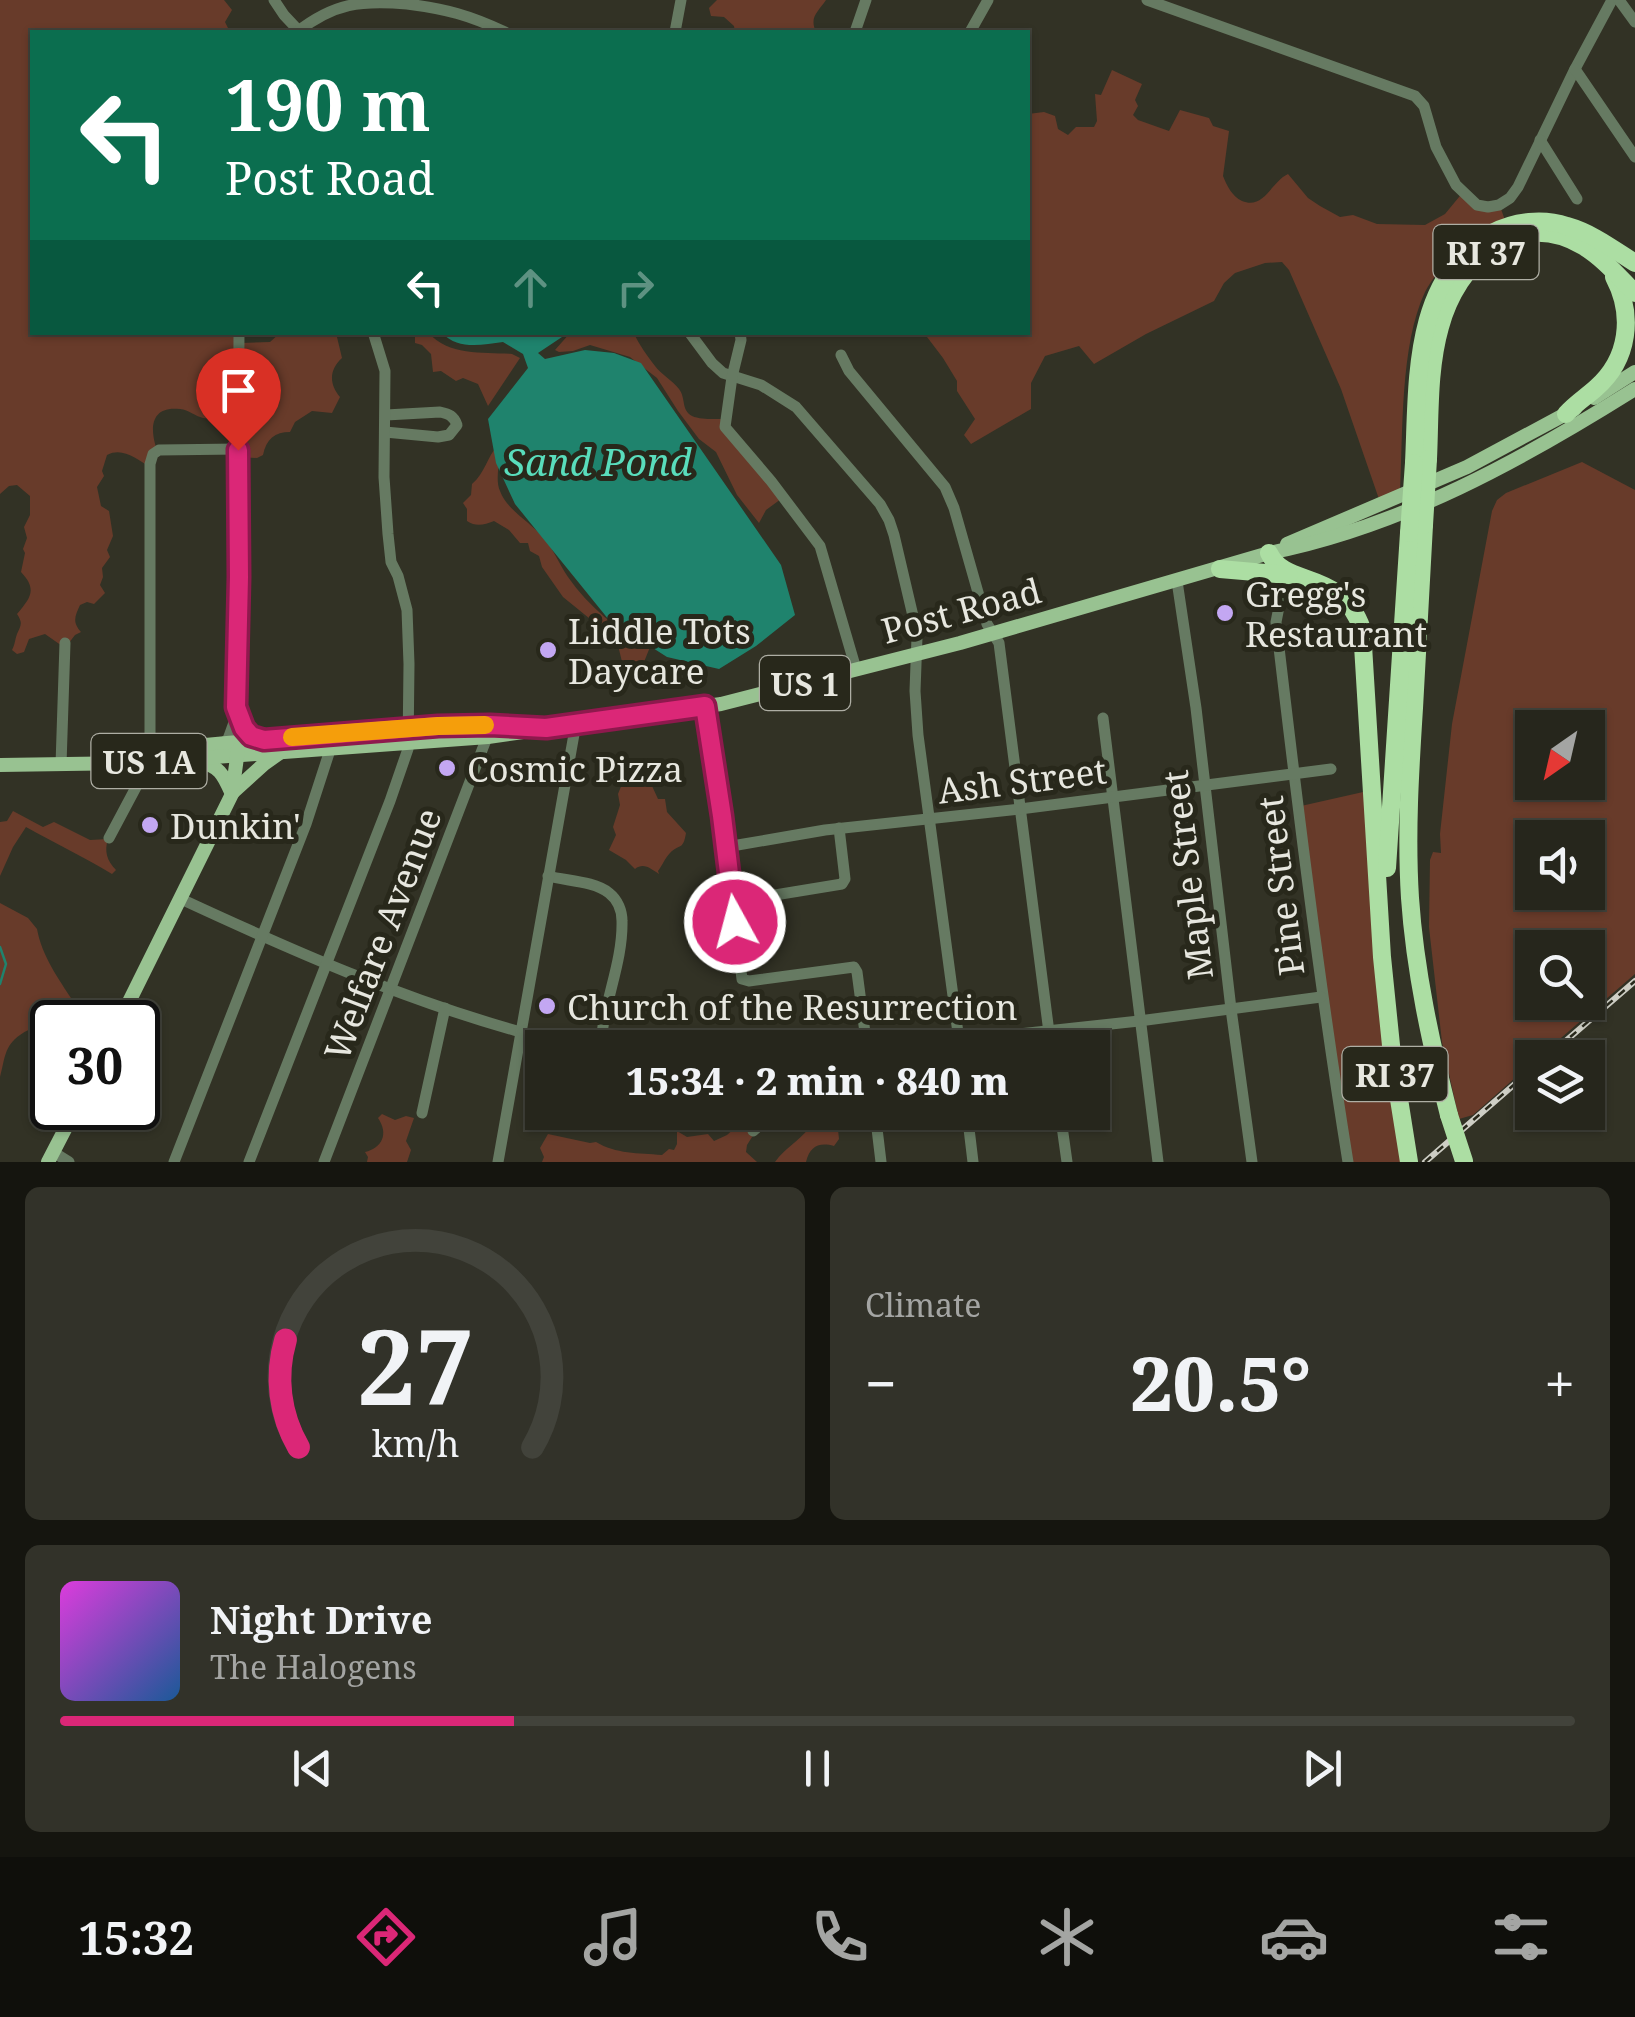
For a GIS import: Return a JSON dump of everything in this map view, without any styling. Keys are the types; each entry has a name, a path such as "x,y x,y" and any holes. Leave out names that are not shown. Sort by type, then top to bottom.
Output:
{"highway":[{"path":"1386,988 1386,876 1417,529 1421,461 1418,368 1423,334 1440,288 1455,265 1469,249 1510,225 1552,222 1585,233 1635,262"},
{"name":"RI 37","path":"1421,461 1440,327 1453,294 1474,263 1504,241 1542,234 1581,245 1606,265"},
{"path":"1606,265 1635,293"},
{"path":"1566,414 1604,380 1625,343 1623,297 1606,265"},
{"name":"RI 37","path":"1417,529 1408,816 1411,902 1431,1040 1464,1161"},
{"path":"1269,553 1280,568 1328,586 1345,599 1358,617 1364,636 1386,988"},
{"path":"1220,569 1303,576"},
{"name":"RI 37","path":"1386,988 1409,1160"}],"main road":[{"name":"Post Road","path":"0,765 149,756 183,758 264,740 546,728 705,706 917,654 1269,553 1442,478 1566,414 1635,372"},
{"name":"Post Road","path":"1269,553 1318,544 1439,496 1518,458 1635,390"},
{"name":"Post Road","path":"149,756 176,746 283,751 409,735"},
{"path":"232,794 233,747"},
{"path":"130,1000 232,794 283,751"},
{"path":"183,758 218,768 232,794"},
{"path":"50,1157 64,1130"}],"street":[{"path":"274,0 296,30"},
{"path":"301,30 335,8 369,0 432,6 461,13 500,30"},
{"path":"675,30 681,0"},
{"path":"856,30 866,0"},
{"path":"971,30 988,0"},
{"path":"1147,0 1414,96 1424,106 1446,168 1464,195 1482,207 1499,205 1518,187 1612,0"},
{"path":"1620,0 1635,22"},
{"path":"1575,69 1635,157"},
{"path":"1540,140 1577,199"},
{"path":"233,747 228,739 237,714 239,335"},
{"path":"249,1162 408,749 407,610 390,548 384,477 385,371 374,335"},
{"path":"690,335 723,373 760,385 796,406 890,520 913,616 916,707 957,1030"},
{"path":"742,335 725,427 820,546 856,669"},
{"path":"842,355 849,371 945,487 987,624 1000,646 1048,1030"},
{"path":"385,432 449,435 457,425 455,419 440,412 386,415"},
{"path":"109,838 149,756 150,464 159,450 238,450"},
{"name":"Maple Street","path":"1177,581 1252,1162"},
{"name":"Pine Street","path":"1280,602 1276,622 1321,997 1348,1162"},
{"path":"61,764 64,644"},
{"path":"705,706 742,980 854,966 865,1030"},
{"path":"237,714 251,736 264,740"},
{"path":"1103,718 1158,1162"},
{"path":"498,1162 576,723"},
{"name":"Welfare Avenue","path":"324,1162 489,731"},
{"path":"174,1162 306,824 331,747"},
{"name":"Ash Street","path":"726,846 840,828 1331,769"},
{"path":"732,902 842,884 845,879 840,828"},
{"path":"548,876 600,888 615,899 622,915 604,1030"},
{"path":"182,899 326,963 471,1019 520,1032"},
{"path":"1056,1030 1321,997"},
{"path":"422,1113 445,1008"},
{"path":"877,1130 881,1162"},
{"path":"960,1162 972,1156 969,1130"},
{"path":"1063,1130 1067,1162"},
{"path":"50,1157 69,1162"}],"shaded area":[{"path":"0,0 224,0 232,10 225,22 229,30 30,30 30,335 238,335 240,343 270,342 278,335 336,335 342,358 332,382 340,397 332,413 312,411 295,422 290,432 272,438 257,458 239,457 237,419 203,418 180,409 169,409 156,416 153,430 159,455 150,467 124,453 107,455 104,476 97,487 101,506 109,511 113,536 107,550 110,557 102,568 100,585 105,593 94,604 80,605 75,619 81,632 65,648 45,634 29,639 24,652 17,654 12,650 21,624 17,614 31,589 21,572 30,496 17,485 0,494"},
{"path":"717,0 826,0 814,18 815,30 735,30 724,17 711,16 709,8"},
{"path":"1112,70 1142,84 1133,115 1138,120 1169,131 1180,110 1209,118 1213,126 1229,131 1223,176 1242,201 1262,199 1288,174 1320,206 1340,217 1353,215 1377,224 1425,225 1445,214 1464,191 1501,209 1506,223 1458,248 1428,287 1417,313 1404,390 1400,492 1380,502 1341,389 1282,262 1235,273 1214,301 1094,364 1079,346 1045,356 1031,383 1031,409 971,444 964,435 975,419 957,391 957,381 926,335 1030,335 1030,114 1055,116 1058,129 1068,135 1076,127 1094,127 1095,94 1101,95"},
{"path":"415,335 431,335 456,349 520,358 488,406 478,384 463,378 456,381 441,371 433,372 431,354 415,343"},
{"path":"568,335 635,335 655,366 679,389 689,413 700,418 724,419 781,499 766,510 759,523 737,495 716,452 699,439 657,378 630,357 590,345 573,351 555,350"},
{"path":"498,445 498,480 503,498 543,537 568,577 594,608 650,647 644,662 623,666 617,641 563,597 528,543 520,543 494,521 480,525 467,521 463,503"},
{"path":"1582,462 1635,490 1635,974 1605,1000 1605,930 1515,930 1515,1020 1582,1020 1559,1040 1515,1040 1515,1078 1473,1115 1459,1119 1442,1042 1431,945 1430,860 1433,852 1441,853 1452,724 1497,500"},
{"path":"622,770 647,775 658,799 665,799 667,812 686,833 682,845 668,855 659,874 644,866 635,869 609,850 616,835 613,827 620,805"},
{"path":"1372,790 1406,1162 1345,1162 1301,806"},
{"path":"13,811 43,827 54,822 90,840 108,839 107,856 116,870 112,874 26,827 0,876 0,822 7,821"},
{"path":"0,903 28,918 37,929 47,958 72,1000 30,1000 30,1030 11,1044 0,1077"},
{"path":"382,1114 395,1120 414,1118 406,1141 411,1150 407,1162 367,1162 365,1152 382,1140 378,1118"},
{"path":"733,1130 756,1130 746,1152 757,1162 542,1162 540,1148 548,1134 596,1142 619,1151 662,1155 674,1150 677,1131 687,1137 708,1134 714,1141"},
{"path":"807,1130 838,1130 839,1139 834,1146 816,1146 806,1162 775,1162"}],"water":[{"name":"Sand Pond","path":"444,335 565,335 538,353 545,359 585,350 614,353 641,363 781,565 795,615 719,669 667,657 609,620 515,504 496,463 488,419 528,368 523,354 503,342 463,344"}],"waterway":[{"path":"0,947 6,964 0,984"}],"railway":[{"path":"1567,1040 1635,981"},
{"path":"1425,1162 1515,1084"}],"slow traffic":[{"path":"292,737 485,725"}],"place":[{"name":"Gregg's Restaurant","path":"1225,613"},
{"name":"Liddle Tots Daycare","path":"548,650"},
{"name":"Cosmic Pizza","path":"447,768"},
{"name":"Dunkin'","path":"150,825"},
{"name":"Church of the Resurrection","path":"547,1006"}],"route":[{"path":"238,450 236,707 251,736 264,740 438,726 546,728 705,706 735,922"}]}
